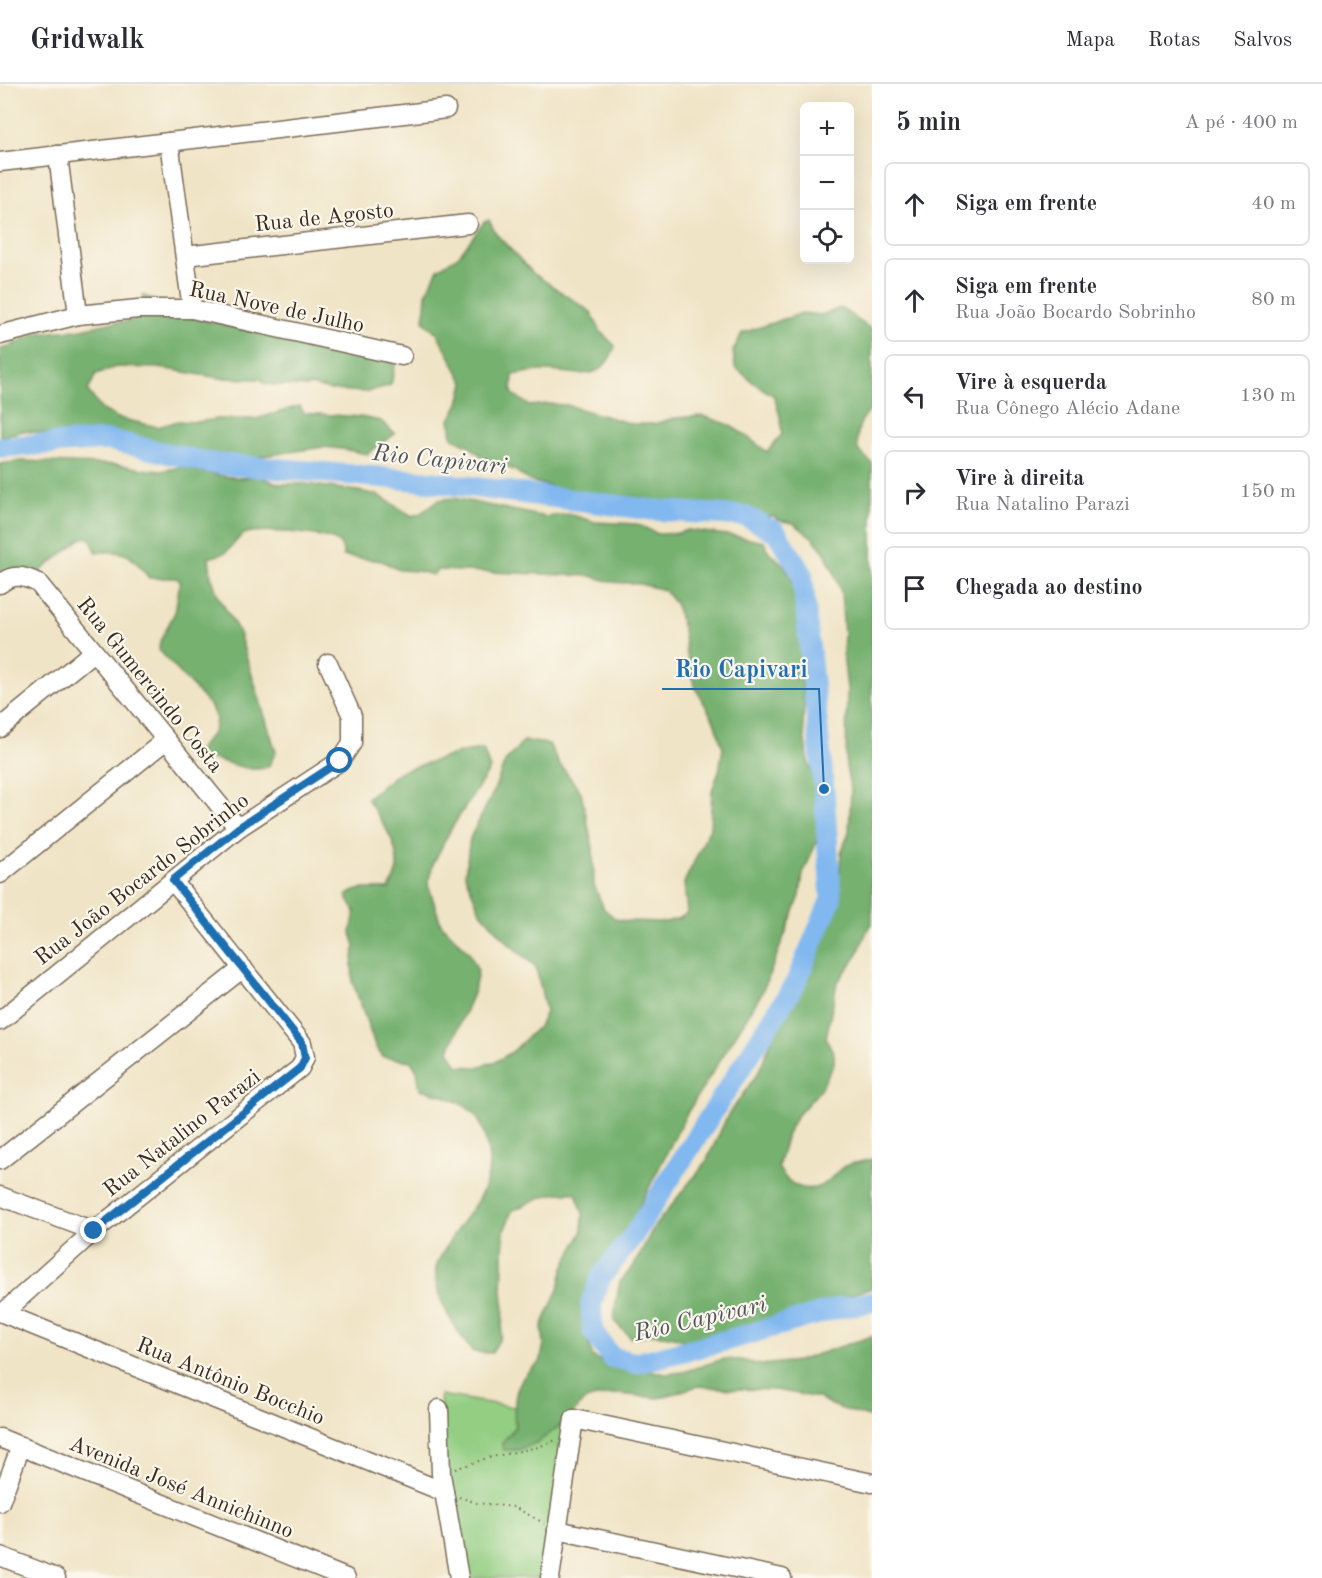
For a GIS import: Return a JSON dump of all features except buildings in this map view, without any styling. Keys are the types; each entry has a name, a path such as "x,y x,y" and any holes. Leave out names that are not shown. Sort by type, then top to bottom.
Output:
{"street":[{"path":"0,162 446,109"},
{"path":"170,142 192,309"},
{"path":"58,155 78,315"},
{"name":"Rua de Agosto","path":"185,256 468,224"},
{"name":"Rua Nove de Julho","path":"0,335 78,315 138,309 192,309 402,356"},
{"name":"Rua Gumercindo Costa","path":"0,584 6,578 22,576 38,583 238,828"},
{"path":"0,728 93,651"},
{"name":"Rua João Bocardo Sobrinho","path":"0,1021 238,828 340,761 352,742 352,716 328,663"},
{"path":"0,874 166,740"},
{"path":"0,1160 243,968 173,880"},
{"name":"Rua Natalino Parazi","path":"1,1313 94,1231 300,1068 305,1058 302,1043 243,968"},
{"path":"0,1196 94,1231"},
{"name":"Rua Antônio Bocchio","path":"1,1313 443,1483"},
{"path":"439,1408 443,1483 459,1578"},
{"path":"550,1578 573,1427 872,1483"},
{"name":"Avenida José Annichinno","path":"0,1438 346,1578"},
{"path":"0,1503 21,1446"},
{"path":"557,1530 782,1578"},
{"path":"0,1556 56,1578"}],"path":[{"path":"443,1483 488,1458 538,1447 573,1427"},
{"path":"443,1483 477,1503 513,1507 557,1530"}],"green space":[{"path":"489,220 496,234 533,273 591,312 601,332 615,346 604,366 590,373 545,371 513,375 512,393 530,406 567,405 632,424 654,424 674,418 703,416 727,424 767,452 782,434 780,416 774,396 735,367 733,351 742,333 802,313 821,315 841,308 872,330 872,409 861,422 857,438 858,450 872,463 872,924 857,956 837,983 826,1038 834,1054 834,1064 820,1090 796,1117 787,1134 778,1167 793,1184 813,1188 827,1182 845,1166 872,1159 872,1288 749,1328 715,1347 671,1336 652,1334 631,1338 614,1321 616,1302 620,1282 633,1267 654,1227 706,1162 728,1115 758,1073 785,1008 812,955 831,890 840,872 841,853 849,832 851,791 846,767 847,689 843,654 841,592 825,553 813,538 793,523 777,520 774,516 706,506 599,503 575,493 530,481 514,470 484,458 469,446 452,437 450,420 459,403 464,383 437,333 424,322 426,294 438,269 459,255 484,222"},
{"path":"143,295 189,317 394,362 391,385 367,392 330,390 310,385 308,387 266,384 260,379 219,378 161,368 116,367 96,374 88,391 101,409 118,418 158,427 178,421 256,419 300,406 304,413 361,417 381,421 395,434 367,454 323,447 263,456 243,462 185,455 138,439 99,439 23,431 0,437 0,350 37,333 77,330 131,321 138,315"},
{"path":"22,461 122,465 161,471 182,467 222,476 241,478 258,476 279,484 304,484 378,495 412,516 421,513 438,500 453,498 546,517 569,514 595,522 637,524 658,534 688,530 764,542 769,552 785,566 796,588 802,608 804,648 800,668 804,703 803,722 807,758 820,797 818,816 820,834 803,874 800,896 762,993 687,1113 622,1241 596,1298 588,1341 593,1357 611,1366 625,1364 665,1374 683,1372 723,1359 741,1360 761,1365 797,1361 872,1336 872,1418 836,1407 818,1398 798,1394 775,1390 698,1386 659,1398 617,1394 591,1398 584,1401 566,1421 538,1442 518,1450 503,1450 502,1443 515,1427 515,1399 520,1383 531,1369 540,1363 544,1344 542,1326 559,1287 564,1267 582,1232 583,1213 576,1193 558,1193 543,1197 512,1211 504,1231 502,1291 504,1309 501,1336 492,1353 473,1352 453,1324 442,1303 436,1270 445,1249 486,1184 489,1170 484,1134 479,1121 469,1109 453,1100 420,1089 417,1071 411,1061 383,1057 376,1048 353,983 352,964 355,946 351,933 355,911 346,896 361,889 389,889 397,867 391,839 367,798 399,772 462,752 483,749 490,769 451,829 433,864 428,884 441,924 469,952 478,971 474,991 449,1050 458,1066 477,1067 497,1061 512,1052 540,1025 546,1012 536,967 508,943 480,911 465,875 470,838 492,795 505,762 524,741 549,744 558,762 581,792 593,848 594,885 604,909 616,919 626,921 665,922 680,918 687,913 684,883 710,828 712,791 719,771 723,748 714,721 695,687 676,605 664,590 640,584 611,582 591,576 437,570 433,575 399,570 382,561 343,556 339,543 310,534 255,532 244,534 226,552 209,558 210,578 238,630 276,752 268,767 255,769 242,767 214,759 193,757 214,731 216,719 211,707 159,650 160,641 175,612 180,581 176,578 149,578 127,555 115,552 96,552 91,540 87,537 81,539 37,574 0,591 0,464"},
{"path":"440,1395 569,1416 546,1578 468,1578 446,1492"}],"waterway":[{"name":"Rio Capivari","path":"0,447 109,440 210,463 425,481 652,510 745,516 776,532 802,573 824,789 831,899 795,984 633,1236 601,1277 591,1304 593,1331 611,1357 636,1363 728,1340 839,1308 872,1302"}],"place":[{"name":"Rio Capivari","path":"824,789"}],"route":[{"path":"94,1231 300,1068 305,1058 302,1043 173,880 238,828 340,761"}]}
